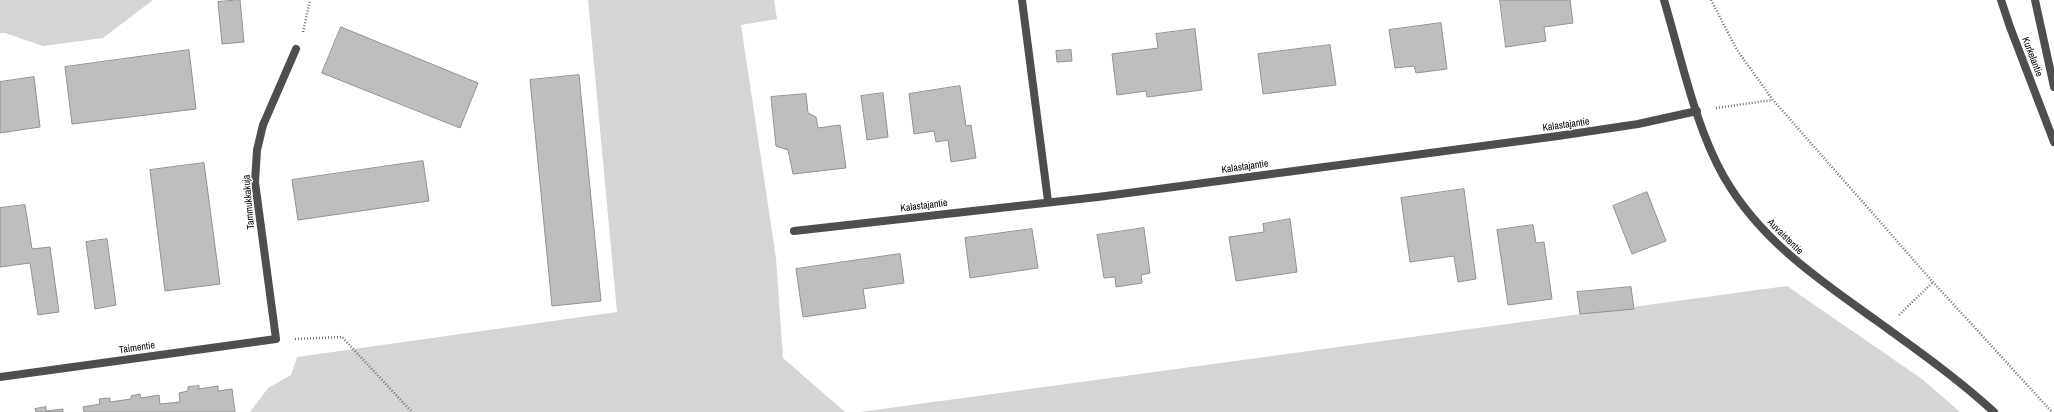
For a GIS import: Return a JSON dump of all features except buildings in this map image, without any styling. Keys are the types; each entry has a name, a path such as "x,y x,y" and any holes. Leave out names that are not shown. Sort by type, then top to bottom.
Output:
{"street":[{"path":"1022,0 1048,201"},
{"name":"Auvaistentie","path":"1664,0 1709,146 1724,177 1742,205 1763,231 1791,258 1818,280 1954,378 1994,412"},
{"name":"Kurkelantie","path":"2002,0 2010,28 2054,142"},
{"name":"Kurkelantie","path":"2035,0 2054,87"},
{"name":"Tammukkakuja","path":"276,340 255,182 257,150 263,125 296,49"},
{"name":"Kalastajantie","path":"794,231 1048,201 1098,197 1558,136 1638,124 1697,111"},
{"name":"Taimentie","path":"0,377 276,340"}],"path":[{"path":"296,49 304,29 310,0"},
{"path":"1711,0 1737,50 1772,100 1932,282 2052,412"},
{"path":"1697,111 1772,100"},
{"path":"1886,328 1932,282"},
{"path":"276,340 342,337 412,412"}],"shaded area":[{"path":"0,0 153,0 103,38 43,46 5,33 0,33"},
{"path":"588,0 774,0 777,19 741,25 776,258 783,358 845,412 250,412 268,388 291,375 297,357 617,312"},
{"path":"1787,286 1922,379 1960,412 860,412"}]}
